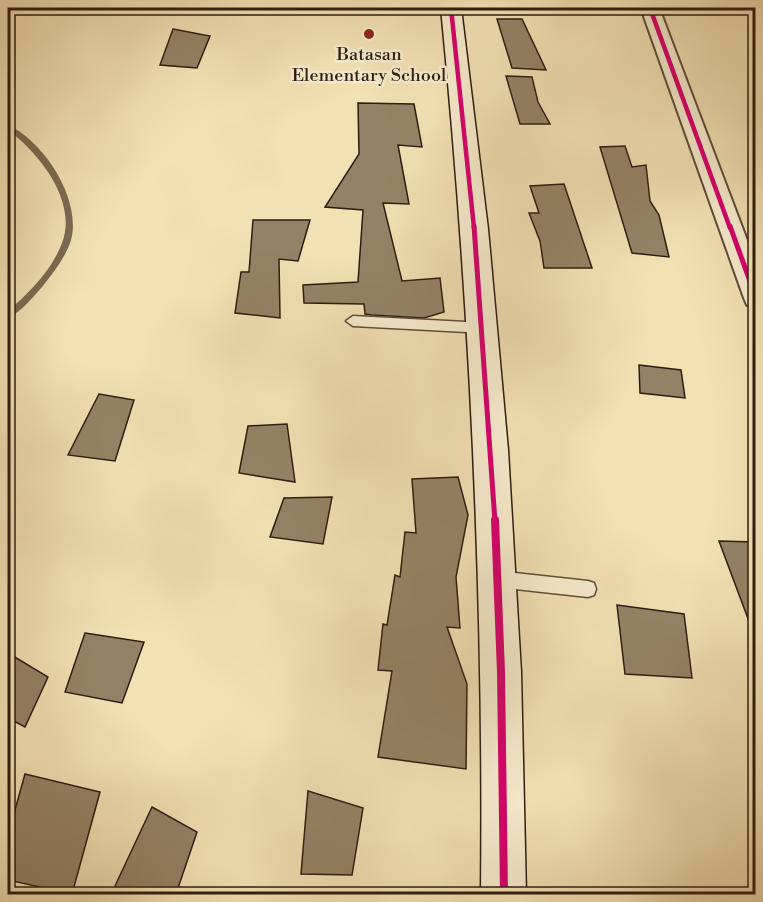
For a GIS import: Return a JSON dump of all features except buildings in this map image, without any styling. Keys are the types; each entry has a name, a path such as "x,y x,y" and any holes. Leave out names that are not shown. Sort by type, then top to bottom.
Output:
{"street":[{"path":"451,8 485,328 504,742 504,894"},
{"path":"650,8 756,298"}],"lane":[{"path":"353,321 485,328"},
{"path":"497,579 588,589"}],"waterway":[{"path":"8,127 32,146 52,171 65,200 69,230 67,241 55,265 26,299 8,315"}],"cycle path":[{"path":"451,8 475,229 491,450 501,672 504,894"},
{"path":"650,8 756,298"}],"place":[{"name":"Batasan Elementary School","path":"369,34"}]}
